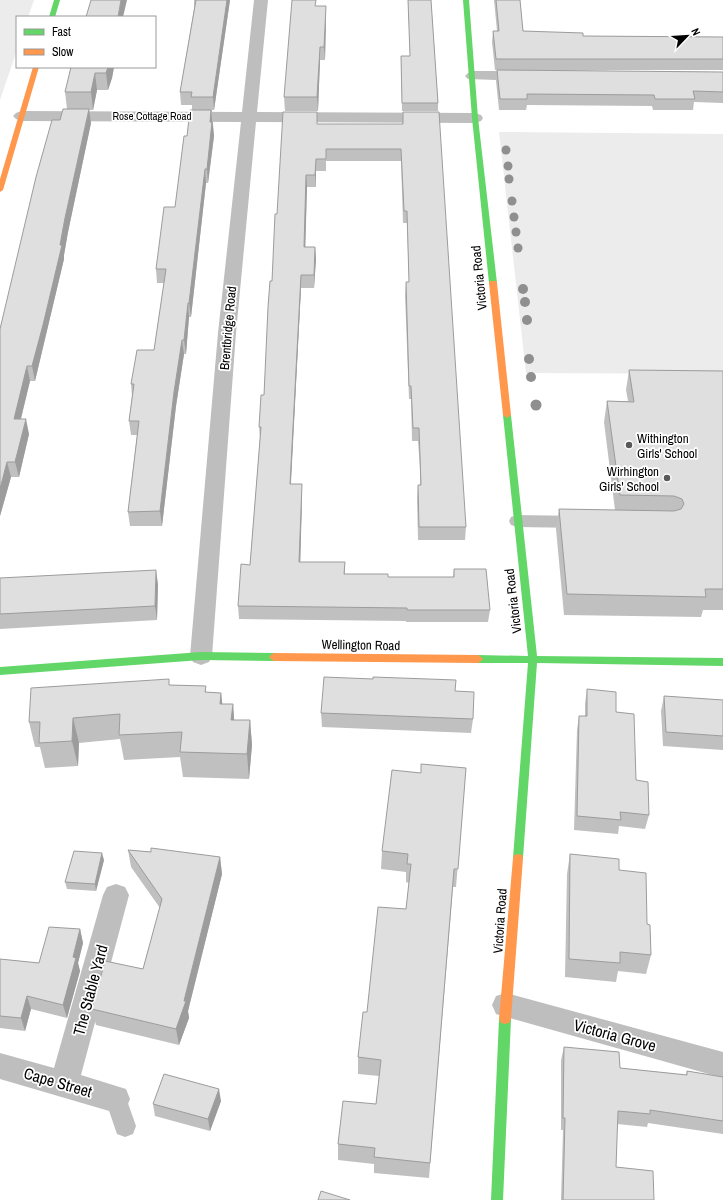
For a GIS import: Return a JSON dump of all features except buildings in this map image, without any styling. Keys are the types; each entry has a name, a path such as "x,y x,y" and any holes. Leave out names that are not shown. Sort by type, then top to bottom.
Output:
{"street":[{"path":"52,16 57,0"},
{"name":"Brentbridge Road","path":"201,656 228,333 261,0"},
{"name":"Victoria Road","path":"466,0 475,118 533,660 506,1005 497,1200"},
{"path":"0,190 36,68"},
{"path":"473,76 543,76"},
{"name":"Rose Cottage Road","path":"21,116 475,118"},
{"name":"Wellington Road","path":"0,671 201,656 723,662"},
{"name":"The Stable Yard","path":"64,1084 116,896"},
{"name":"Victoria Grove","path":"506,1005 723,1065"},
{"name":"Cape Street","path":"0,1066 116,1099"}],"lane":[{"path":"517,521 593,522"},
{"path":"116,1099 126,1126"}],"shaded area":[{"path":"0,0 34,0 28,16 16,16 16,53 0,100"},
{"path":"499,132 723,134 723,374 526,373"}],"traffic: fast":[{"path":"52,16 57,0"},
{"path":"466,0 475,118 493,283"},
{"path":"507,415 533,660 518,858"},
{"path":"0,671 201,656 274,657"},
{"path":"478,659 723,662"},
{"path":"497,1200 505,1019"}],"traffic: slow":[{"path":"0,190 36,68"},
{"path":"493,283 507,415"},
{"path":"274,657 478,659"},
{"path":"505,1019 518,858"}],"place":[{"name":"Withington Girls' School","path":"629,445"},
{"name":"Wirhington Girls' School","path":"667,478"}]}
